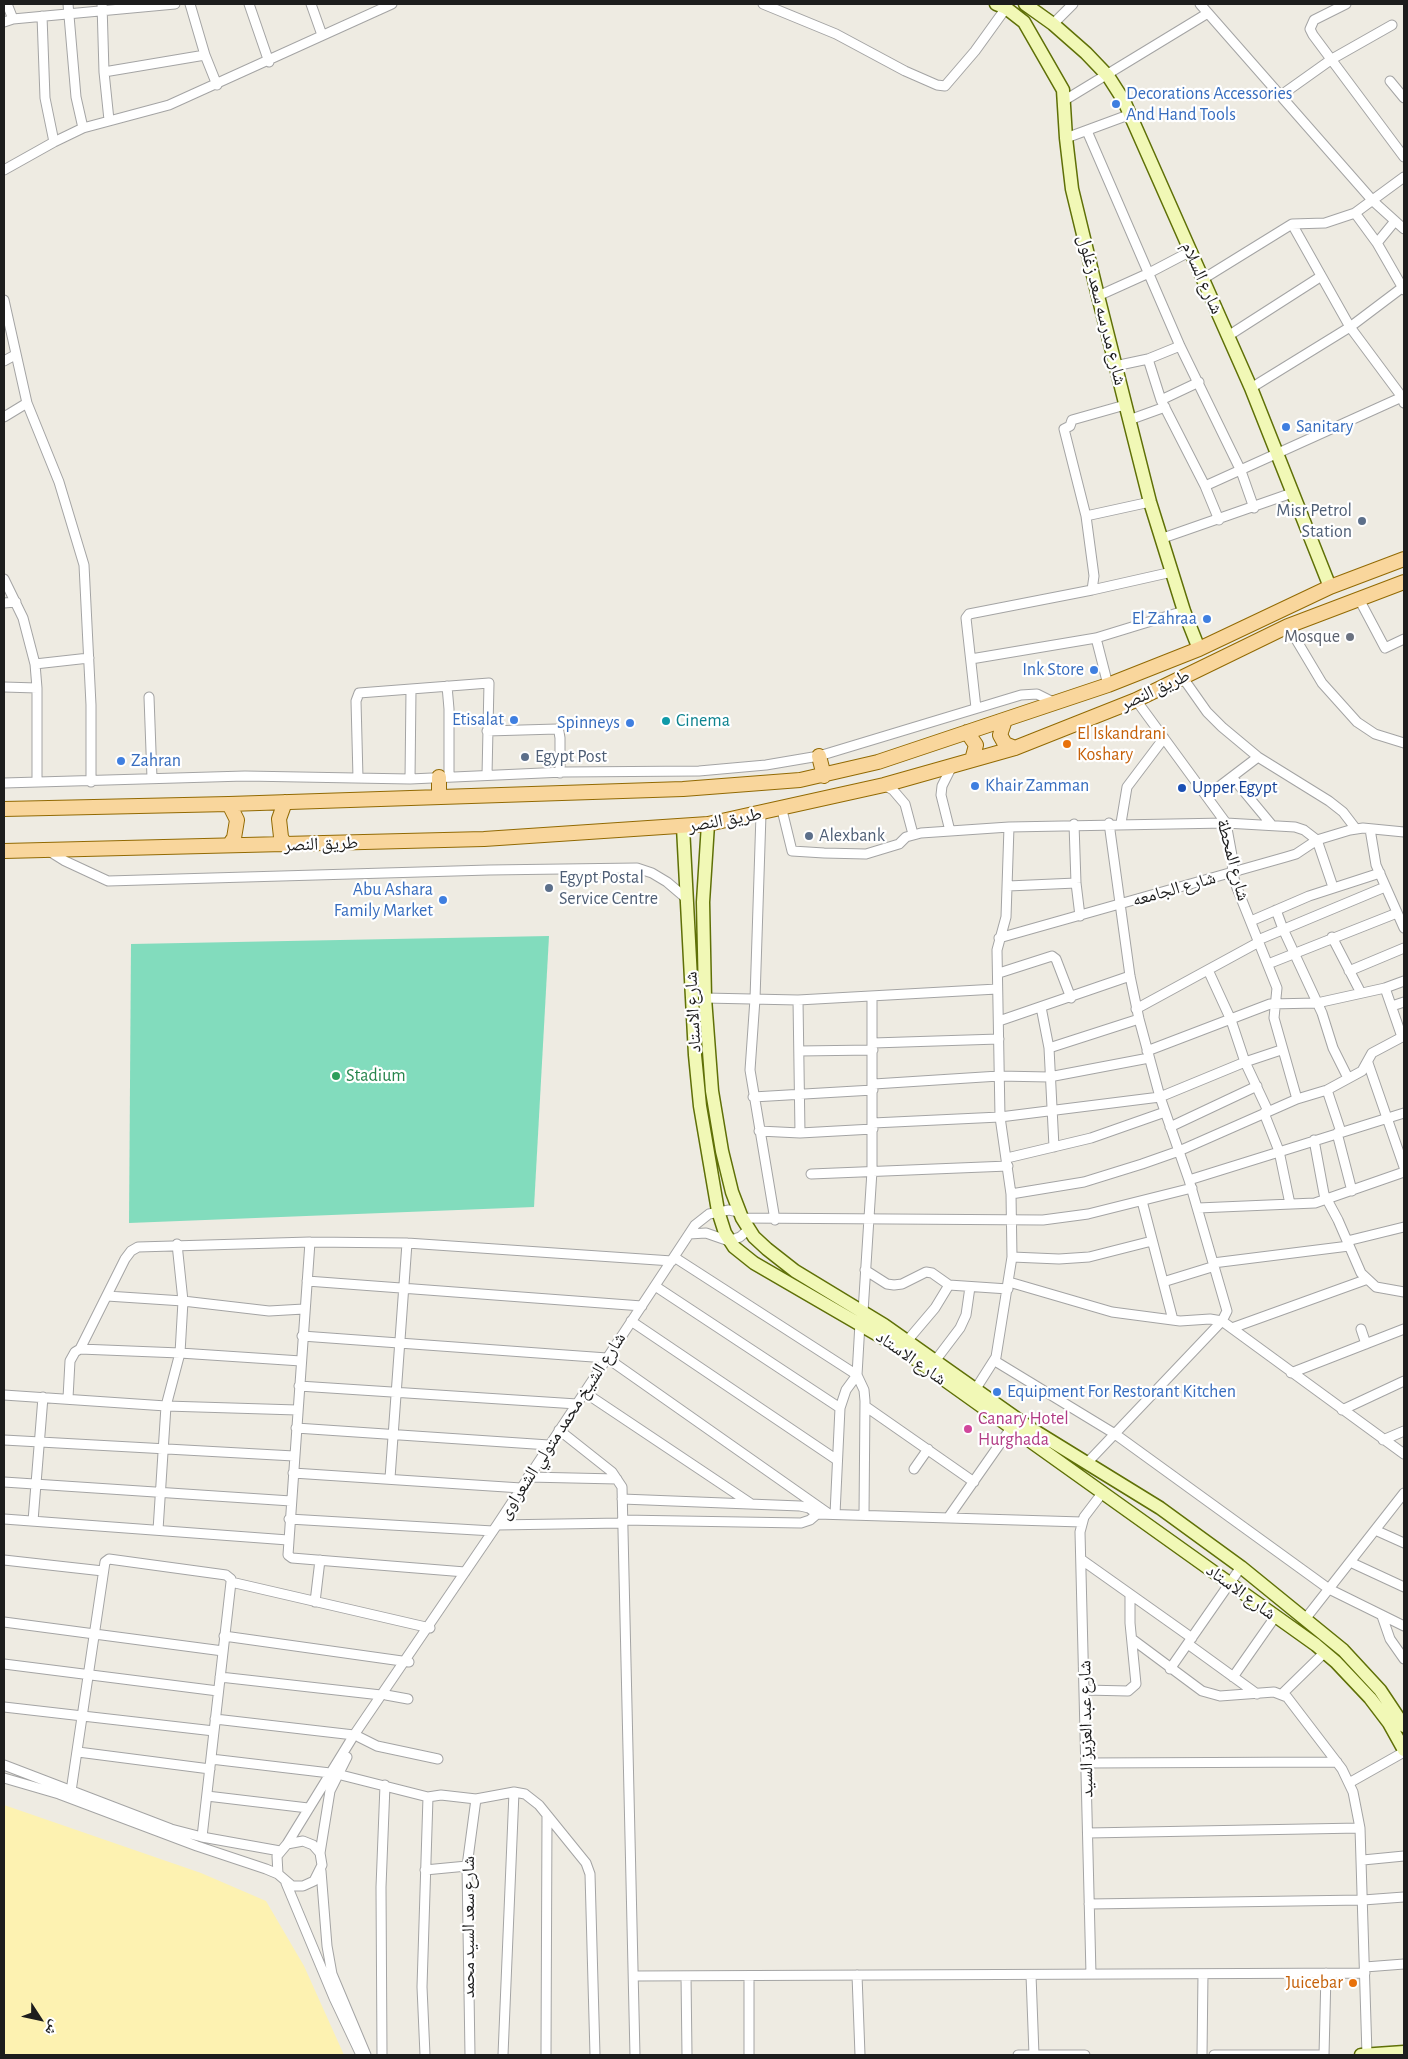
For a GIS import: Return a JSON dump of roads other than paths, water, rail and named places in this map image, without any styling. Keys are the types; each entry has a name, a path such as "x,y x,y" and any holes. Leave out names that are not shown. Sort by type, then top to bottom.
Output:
{"main road":[{"name":"شارع السلام","path":"1025,4 1053,24 1108,76 1131,114 1251,388 1330,587"},
{"path":"1001,6 1017,16 1030,31 1064,90 1065,100"},
{"name":"شارع مدرسه سعد زغلول","path":"1065,100 1066,138 1072,189 1115,366 1150,502 1163,538 1184,611 1199,649"},
{"name":"طريق النصر","path":"4,809 229,804 683,789 772,783 824,776 878,762 1108,685 1199,649 1330,587 1404,559"},
{"name":"طريق النصر","path":"4,851 484,839 683,827 782,810 884,785 1015,748 1136,700 1288,626 1404,582"},
{"path":"1005,720 1000,735 1005,744 1015,748"},
{"path":"967,732 976,745 977,750 972,760"},
{"path":"819,756 824,776"},
{"path":"439,796 444,777"},
{"path":"285,802 279,819 279,828 285,845"},
{"path":"229,804 237,820 234,838 229,845"},
{"name":"شارع الاستاد","path":"708,824 703,902 705,998 710,1065 718,1131 730,1185 741,1215 749,1230 767,1250 862,1318 897,1346 1325,1652 1370,1698 1389,1723 1404,1751"},
{"name":"شارع الاستاد","path":"683,827 697,1081 718,1211 721,1225 729,1241 739,1252 754,1263 907,1341 1030,1428 1160,1508 1241,1567 1306,1618 1362,1670 1380,1690 1404,1726"},
{"path":"1361,2055 1404,2052"}],"street":[{"path":"8,4 13,19"},
{"path":"4,22 13,19 42,16 69,8 169,4"},
{"path":"190,4 205,55 217,85"},
{"path":"249,4 269,62"},
{"path":"311,4 322,35"},
{"path":"4,170 82,128 169,106 269,62 375,8 392,4"},
{"path":"763,4 836,34 929,82 945,86 975,52 1001,6"},
{"path":"1053,24 1073,4"},
{"path":"1200,4 1373,201 1404,228"},
{"path":"1346,4 1314,20 1311,24 1313,35 1404,157"},
{"path":"102,7 104,72 109,120"},
{"path":"69,8 76,97 82,128"},
{"path":"1065,100 1108,76 1208,13"},
{"path":"42,16 45,98 54,142"},
{"path":"1280,96 1332,59 1392,25"},
{"path":"104,72 205,55"},
{"path":"1390,81 1404,98"},
{"path":"1066,138 1131,114"},
{"path":"1088,131 1180,346 1241,471 1254,508"},
{"path":"1203,279 1292,224 1325,223 1355,213 1404,177"},
{"path":"1251,388 1350,327 1403,289 1377,243 1355,213"},
{"path":"1377,243 1395,221"},
{"path":"1205,486 1241,471 1276,453 1403,400 1350,327 1320,277 1310,252 1292,224"},
{"path":"1098,296 1149,274 1191,251"},
{"path":"1228,336 1320,277"},
{"path":"4,300 10,324 14,355 27,403 59,482 84,565 89,658 91,782"},
{"path":"1115,366 1148,359 1180,346"},
{"path":"4,361 14,355"},
{"path":"1148,359 1163,403 1205,486 1219,520"},
{"path":"1129,420 1199,382"},
{"path":"4,417 27,403"},
{"path":"1092,590 1094,576 1086,516 1064,429 1070,426 1072,420 1125,405"},
{"path":"1163,538 1254,508 1292,493"},
{"path":"1086,516 1150,502"},
{"path":"976,708 966,618 969,614 1172,572"},
{"path":"4,579 23,618 35,664 37,688 37,782"},
{"path":"1359,599 1385,648 1404,639"},
{"path":"4,603 16,602"},
{"path":"970,659 1096,638 1184,611"},
{"path":"1288,626 1314,672 1347,711 1369,731 1404,743"},
{"path":"1096,638 1108,685"},
{"path":"35,664 89,658"},
{"path":"1182,678 1207,712 1258,757 1329,801 1343,812 1356,829"},
{"path":"358,778 357,696 363,692 489,683 487,775"},
{"path":"444,777 447,686"},
{"path":"4,687 37,688"},
{"path":"410,779 412,690"},
{"path":"4,783 91,782 152,778 245,776 410,779 560,772 700,771 766,766 819,756 1021,695 1037,694 1055,703"},
{"path":"149,697 152,778"},
{"name":"شارع المحطة","path":"1136,700 1226,823 1233,861 1232,872 1277,988 1277,1003 1273,1013 1297,1099"},
{"path":"488,731 557,729 560,738 560,772"},
{"path":"1121,823 1127,787 1164,738"},
{"path":"1208,796 1258,757"},
{"path":"950,831 941,795 942,786 952,766"},
{"path":"1232,777 1271,824"},
{"path":"884,785 893,790 905,804 913,834"},
{"path":"782,810 792,851 866,854 899,844 913,834 950,831 1110,823 1271,824 1304,830 1317,840 1333,887"},
{"path":"761,814 755,999 750,1070 775,1220"},
{"path":"1087,1463 1222,1321 1227,1311 1227,1305 1191,1184 1160,1097 1138,1019 1130,976 1110,823"},
{"path":"1074,824 1076,883 1080,916"},
{"path":"975,1390 995,1361 1012,1257 1011,1194 1008,1162 1000,1117 997,989 999,938 1006,917 1009,827"},
{"name":"شارع الجامعه","path":"999,938 1296,854 1317,840 1356,829 1404,832"},
{"path":"1370,829 1374,856 1385,887 1404,928"},
{"path":"49,851 65,861 108,881 489,870 637,868 652,873 667,882 687,899"},
{"path":"1251,921 1333,887 1380,873"},
{"path":"1008,886 1076,883"},
{"path":"1136,1009 1283,929 1385,887"},
{"path":"1276,910 1294,955 1318,1003 1333,1048 1348,1078"},
{"path":"1268,964 1397,912"},
{"path":"1332,937 1360,993"},
{"path":"1349,971 1404,948"},
{"path":"999,973 1052,956 1056,958 1071,998"},
{"path":"1208,970 1231,1020 1245,1062 1257,1086 1279,1151 1290,1204"},
{"path":"999,1021 1071,998 1130,976"},
{"path":"753,1097 999,1076 1050,1077 1148,1055 1270,1004 1318,1003 1385,988 1404,981"},
{"path":"1011,1194 1084,1182 1142,1164 1178,1151 1297,1099 1327,1090 1362,1071 1377,1050 1403,1037 1385,988"},
{"path":"705,998 798,1000 997,989"},
{"path":"832,1514 840,1408 846,1390 857,1376 862,1318 872,1171 872,996"},
{"path":"798,1000 800,1133"},
{"path":"1392,1006 1404,1002"},
{"path":"1041,1007 1049,1048 1054,1147"},
{"path":"1049,1048 1138,1019"},
{"path":"799,1051 999,1039"},
{"path":"759,1131 800,1133 1000,1117 1160,1097 1245,1062 1282,1050"},
{"path":"1368,1063 1404,1166"},
{"path":"1170,1127 1257,1086"},
{"path":"1327,1090 1339,1132 1352,1191"},
{"path":"811,1174 1008,1162 1054,1147 1091,1138 1165,1112"},
{"path":"718,1211 729,1210 741,1215 775,1220 869,1218 1012,1221 1064,1218 1142,1201 1279,1151 1404,1113"},
{"path":"1314,1140 1326,1201 1338,1220 1365,1280 1376,1287 1404,1292"},
{"path":"1198,1208 1326,1201 1404,1172"},
{"path":"1142,1201 1173,1320"},
{"name":"شارع الشيخ محمد متولي الشعراوى","path":"287,1844 308,1808 334,1774 383,1695 690,1234 702,1218 718,1211"},
{"path":"1163,1282 1214,1265 1348,1243 1404,1226"},
{"path":"690,1234 706,1233 729,1241 740,1237 749,1230"},
{"path":"1012,1257 1059,1260 1090,1257 1152,1241"},
{"path":"310,1242 289,1519 289,1557 465,1572"},
{"path":"80,1349 131,1251 138,1247 177,1244 310,1242 407,1243 673,1259 857,1376 864,1390 865,1406 864,1515"},
{"path":"390,1478 407,1243"},
{"path":"158,1530 166,1406 180,1353 183,1301 177,1244"},
{"path":"865,1270 887,1284 902,1284 926,1272 932,1273 949,1285 970,1287 1008,1286 1112,1312 1173,1320 1222,1321 1404,1454"},
{"path":"1232,1328 1365,1280"},
{"path":"307,1281 642,1306"},
{"path":"1391,1289 1404,1283"},
{"path":"907,1341 935,1308 949,1285"},
{"path":"655,1286 840,1408"},
{"path":"935,1361 960,1328 966,1315 970,1287"},
{"path":"107,1296 183,1301 270,1311 304,1309"},
{"path":"631,1321 837,1460"},
{"path":"1361,1329 1366,1344"},
{"path":"1291,1373 1404,1329"},
{"path":"302,1336 607,1358 832,1514"},
{"path":"68,1398 70,1361 74,1352 80,1349 301,1361"},
{"path":"995,1361 1115,1434 1329,1589 1404,1626"},
{"path":"1342,1410 1404,1381"},
{"path":"299,1386 577,1404"},
{"path":"584,1392 750,1503"},
{"path":"4,1395 166,1406 297,1410"},
{"path":"33,1521 44,1397"},
{"path":"865,1406 974,1482"},
{"path":"296,1428 550,1445"},
{"path":"948,1518 1011,1428"},
{"path":"559,1430 605,1466 622,1487 635,2055"},
{"path":"1383,1440 1404,1431"},
{"path":"4,1440 294,1456"},
{"path":"914,1469 928,1449"},
{"path":"293,1472 521,1488"},
{"path":"528,1477 617,1479"},
{"path":"4,1482 291,1501"},
{"path":"622,1499 805,1506 817,1514 1082,1522 1103,1492"},
{"path":"1306,1618 1375,1530 1401,1504 1404,1493"},
{"path":"289,1519 495,1528 622,1522 801,1523 810,1520 817,1514"},
{"path":"4,1519 288,1540"},
{"name":"شارع عبد العزيز السيد","path":"1082,1522 1091,1974"},
{"path":"1375,1530 1404,1543"},
{"path":"71,1795 104,1562 109,1559 226,1575 231,1579 231,1582 202,1837"},
{"path":"4,1560 103,1571"},
{"path":"315,1602 320,1560"},
{"path":"1082,1560 1257,1694"},
{"path":"1350,1562 1404,1588"},
{"path":"1170,1669 1241,1567"},
{"path":"231,1582 429,1628"},
{"path":"1085,1690 1128,1691 1134,1688 1136,1680 1130,1595"},
{"path":"1382,1616 1390,1639 1404,1659"},
{"path":"1233,1677 1275,1617"},
{"path":"4,1622 223,1651"},
{"path":"224,1636 407,1661"},
{"path":"1132,1639 1194,1687 1211,1694 1282,1694 1292,1701 1337,1762 1349,1783 1360,1828 1367,2055"},
{"path":"1282,1694 1325,1652"},
{"path":"4,1664 218,1691"},
{"path":"220,1677 408,1698"},
{"path":"4,1707 214,1731"},
{"path":"215,1718 357,1736 377,1746 438,1759"},
{"path":"1349,1783 1404,1751"},
{"path":"78,1752 210,1769"},
{"path":"210,1759 334,1774 428,1797 441,1794 476,1799 514,1792 525,1794 539,1805 586,1864 590,1874 595,2055"},
{"path":"1086,1762 1337,1762"},
{"path":"4,1765 71,1795 197,1846 278,1874 286,1883 328,1985 361,2055"},
{"name":"شارع الشيخ محمد متولي الشعراوى","path":"320,1853 327,1802 334,1774"},
{"path":"4,1778 71,1795 171,1829 202,1837 280,1851"},
{"path":"382,2055 383,1959 381,1895 385,1785"},
{"path":"503,2055 514,1792"},
{"path":"207,1796 308,1808"},
{"path":"424,2055 422,1986 428,1797"},
{"name":"شارع سعد السيد محمد","path":"470,2055 467,1866 476,1799"},
{"path":"546,2055 547,1816"},
{"path":"1088,1833 1360,1828"},
{"path":"278,1874 276,1862 280,1851 287,1844 303,1841 313,1845 320,1853 327,1946 332,1974 366,2055"},
{"path":"1362,1860 1404,1856"},
{"path":"425,1870 467,1866"},
{"path":"286,1883 303,1886 314,1881 321,1871"},
{"path":"1090,1904 1363,1900 1404,1897"},
{"path":"634,1976 1326,1973 1404,1964"},
{"path":"1214,2055 1324,2055 1326,1973"},
{"path":"1202,2055 1203,1974"},
{"path":"857,1975 860,2055"},
{"path":"1030,1975 1034,2055"},
{"path":"686,1976 687,2055"},
{"path":"749,1976 749,2055"},
{"path":"1018,2055 1085,2055"}],"place":[{"name":"Decorations Accessories And Hand Tools","path":"1116,104"},
{"name":"Sanitary","path":"1286,427"},
{"name":"Misr Petrol Station","path":"1362,521"},
{"name":"El Zahraa","path":"1207,619"},
{"name":"Mosque","path":"1350,637"},
{"name":"Ink Store","path":"1094,670"},
{"name":"Etisalat","path":"514,720"},
{"name":"Cinema","path":"666,721"},
{"name":"Spinneys","path":"630,723"},
{"name":"El Iskandrani Koshary","path":"1067,744"},
{"name":"Egypt Post","path":"525,757"},
{"name":"Zahran","path":"121,761"},
{"name":"Khair Zamman","path":"975,786"},
{"name":"Upper Egypt","path":"1182,788"},
{"name":"Alexbank","path":"809,836"},
{"name":"Egypt Postal Service Centre","path":"549,888"},
{"name":"Abu Ashara Family Market","path":"443,900"},
{"name":"Stadium","path":"336,1076"},
{"name":"Equipment For Restorant Kitchen","path":"997,1392"},
{"name":"Canary Hotel Hurghada","path":"968,1429"},
{"name":"Juicebar","path":"1353,1983"}]}
